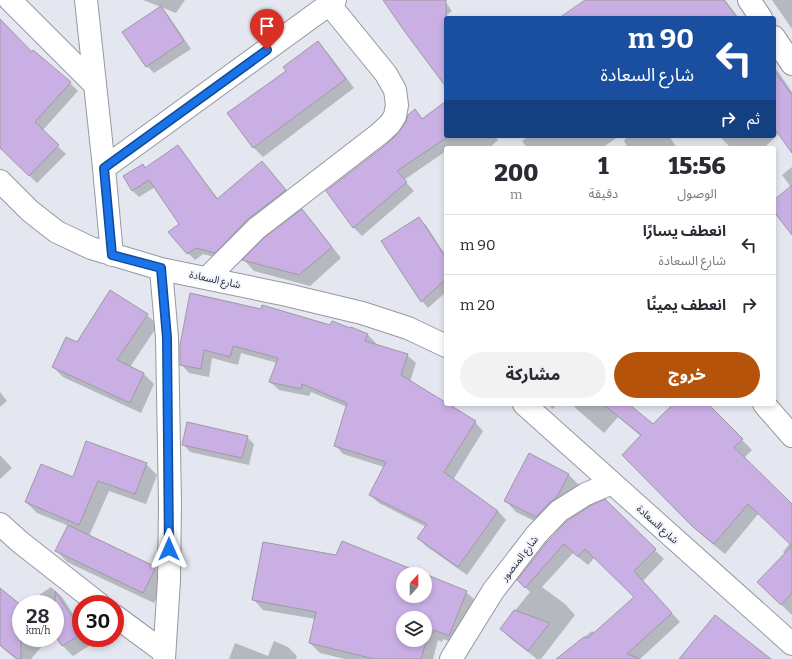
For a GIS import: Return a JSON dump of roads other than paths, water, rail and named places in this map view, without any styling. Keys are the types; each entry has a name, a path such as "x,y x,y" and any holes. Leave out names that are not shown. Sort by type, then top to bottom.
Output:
{"street":[{"path":"10,0 95,85"},
{"path":"86,0 112,255"},
{"path":"749,0 760,16"},
{"path":"104,168 332,2 386,74 395,90 397,105 395,116 390,124 379,134 257,228 207,278"},
{"path":"776,40 792,64"},
{"name":"شارع السعادة","path":"0,181 30,210 57,232 91,248 161,268 287,294 362,313 408,328 444,345"},
{"path":"161,268 167,338 170,504 169,580 164,656"},
{"name":"شارع السعادة","path":"526,406 792,644"},
{"path":"766,406 792,436"},
{"name":"شارع المنصور","path":"451,659 493,591 536,535 559,511 586,494 612,483"},
{"path":"0,524 20,542 88,595"},
{"path":"124,623 164,656"}]}
